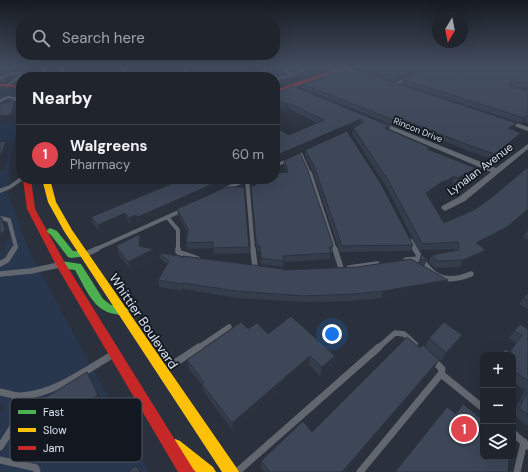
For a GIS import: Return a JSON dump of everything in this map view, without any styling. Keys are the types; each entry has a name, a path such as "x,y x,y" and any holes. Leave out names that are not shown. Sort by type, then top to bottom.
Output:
{"main road":[{"path":"280,91 293,89"},
{"path":"28,184 32,209 61,265 142,398"},
{"name":"Whittier Boulevard","path":"47,184 52,202 68,231 231,472"},
{"path":"43,228 54,233 71,255 84,254"},
{"path":"61,265 78,268 99,302 108,309 123,311"},
{"path":"142,398 187,472"},
{"path":"168,441 208,472"}],"street":[{"path":"498,119 528,129"},
{"name":"Rincon Drive","path":"370,120 496,171"},
{"name":"Lynalan Avenue","path":"445,208 462,199 528,146"}],"lane":[{"path":"0,101 8,97 16,99"},
{"path":"0,108 16,100"},
{"path":"280,164 308,151"},
{"path":"301,154 313,180 341,268"},
{"path":"0,191 16,183"},
{"path":"220,192 237,184"},
{"path":"247,184 255,267"},
{"path":"84,254 187,208"},
{"path":"167,217 178,230 178,252 205,260"},
{"path":"0,218 9,220 16,247 7,260 0,264"},
{"path":"409,238 420,259 440,279 452,280 471,274"},
{"path":"398,262 420,259"},
{"path":"334,268 382,264"},
{"path":"0,274 31,271 61,265"},
{"path":"248,266 262,268"},
{"path":"163,371 229,327"},
{"path":"238,472 395,333 404,334 442,369 441,374 360,472"},
{"path":"0,392 20,396 39,392 57,386 115,354"},
{"path":"441,374 480,406"},
{"path":"0,447 10,431"},
{"path":"516,436 526,444 517,472"},
{"path":"0,460 36,468 37,472"}],"shaded area":[{"path":"8,91 16,92 16,134 10,158 8,195 32,257 109,398 10,398 10,462 142,462 142,459 149,472 0,472 0,96"}],"building":[{"path":"285,89 300,89 390,126 385,128 429,147 427,149 476,168 458,178 454,176 442,182 426,193 444,223 474,210 491,198 528,167 528,209 507,227 476,243 486,250 463,260 438,261 432,255 459,250 458,242 423,244 388,180 353,128 362,123 363,121 361,119 280,154 280,130 289,135 324,120 288,103 285,104 280,102 280,91"},
{"path":"315,89 413,89 517,123 509,128 521,133 495,154 404,120 399,122"},
{"path":"434,89 521,89 528,91 528,117 526,116 524,118"},
{"path":"15,101 11,115 0,116 1,103"},
{"path":"347,131 381,184 413,245 342,246 314,166 305,150"},
{"path":"6,141 0,158 0,142"},
{"path":"300,153 307,168 332,242 333,246 329,247 331,253 283,256 283,261 261,258 260,246 258,246 256,240 251,187 256,184 280,184 280,173 288,172 284,160"},
{"path":"171,184 213,184 138,217 136,215 129,218 125,213 98,225 91,217"},
{"path":"226,187 244,187 249,247 213,248 213,242 186,243 188,229 177,209"},
{"path":"0,218 2,218 5,230 0,234"},
{"path":"140,234 139,246 154,249 128,262 116,246"},
{"path":"159,253 180,256 183,258 183,256 284,270 357,267 411,259 448,280 383,291 353,294 303,296 236,291 158,280 169,261"},
{"path":"422,255 427,260 421,260"},
{"path":"528,292 528,300 524,298"},
{"path":"291,316 335,356 322,367 310,356 232,423 202,384 204,382 187,360 241,322 248,329 257,323 268,334"},
{"path":"444,322 462,335 446,353 429,338"},
{"path":"520,324 528,329 528,381 516,372 516,352 510,352 522,335 514,331"},
{"path":"407,337 420,348 423,345 439,360 342,472 270,472 261,461 303,421 312,432"},
{"path":"505,349 510,352 503,352"},
{"path":"87,372 98,395 93,398 45,398"},
{"path":"528,391 528,415 519,408"},
{"path":"463,404 480,418 480,425 477,430 480,433 480,460 509,460 508,472 395,472 447,407 456,414"},
{"path":"136,466 140,472 128,472"}],"traffic: fast":[{"path":"50,231 54,233 71,255 84,254"},
{"path":"61,265 78,267 99,302 108,309 123,311"}],"traffic: slow":[{"path":"47,184 52,202 68,231 231,472"},
{"path":"175,446 208,472"}],"traffic: jam":[{"path":"28,184 31,209 61,265 142,398"},
{"path":"142,398 187,472"}],"place":[{"name":"Walgreens","path":"464,429"}]}
